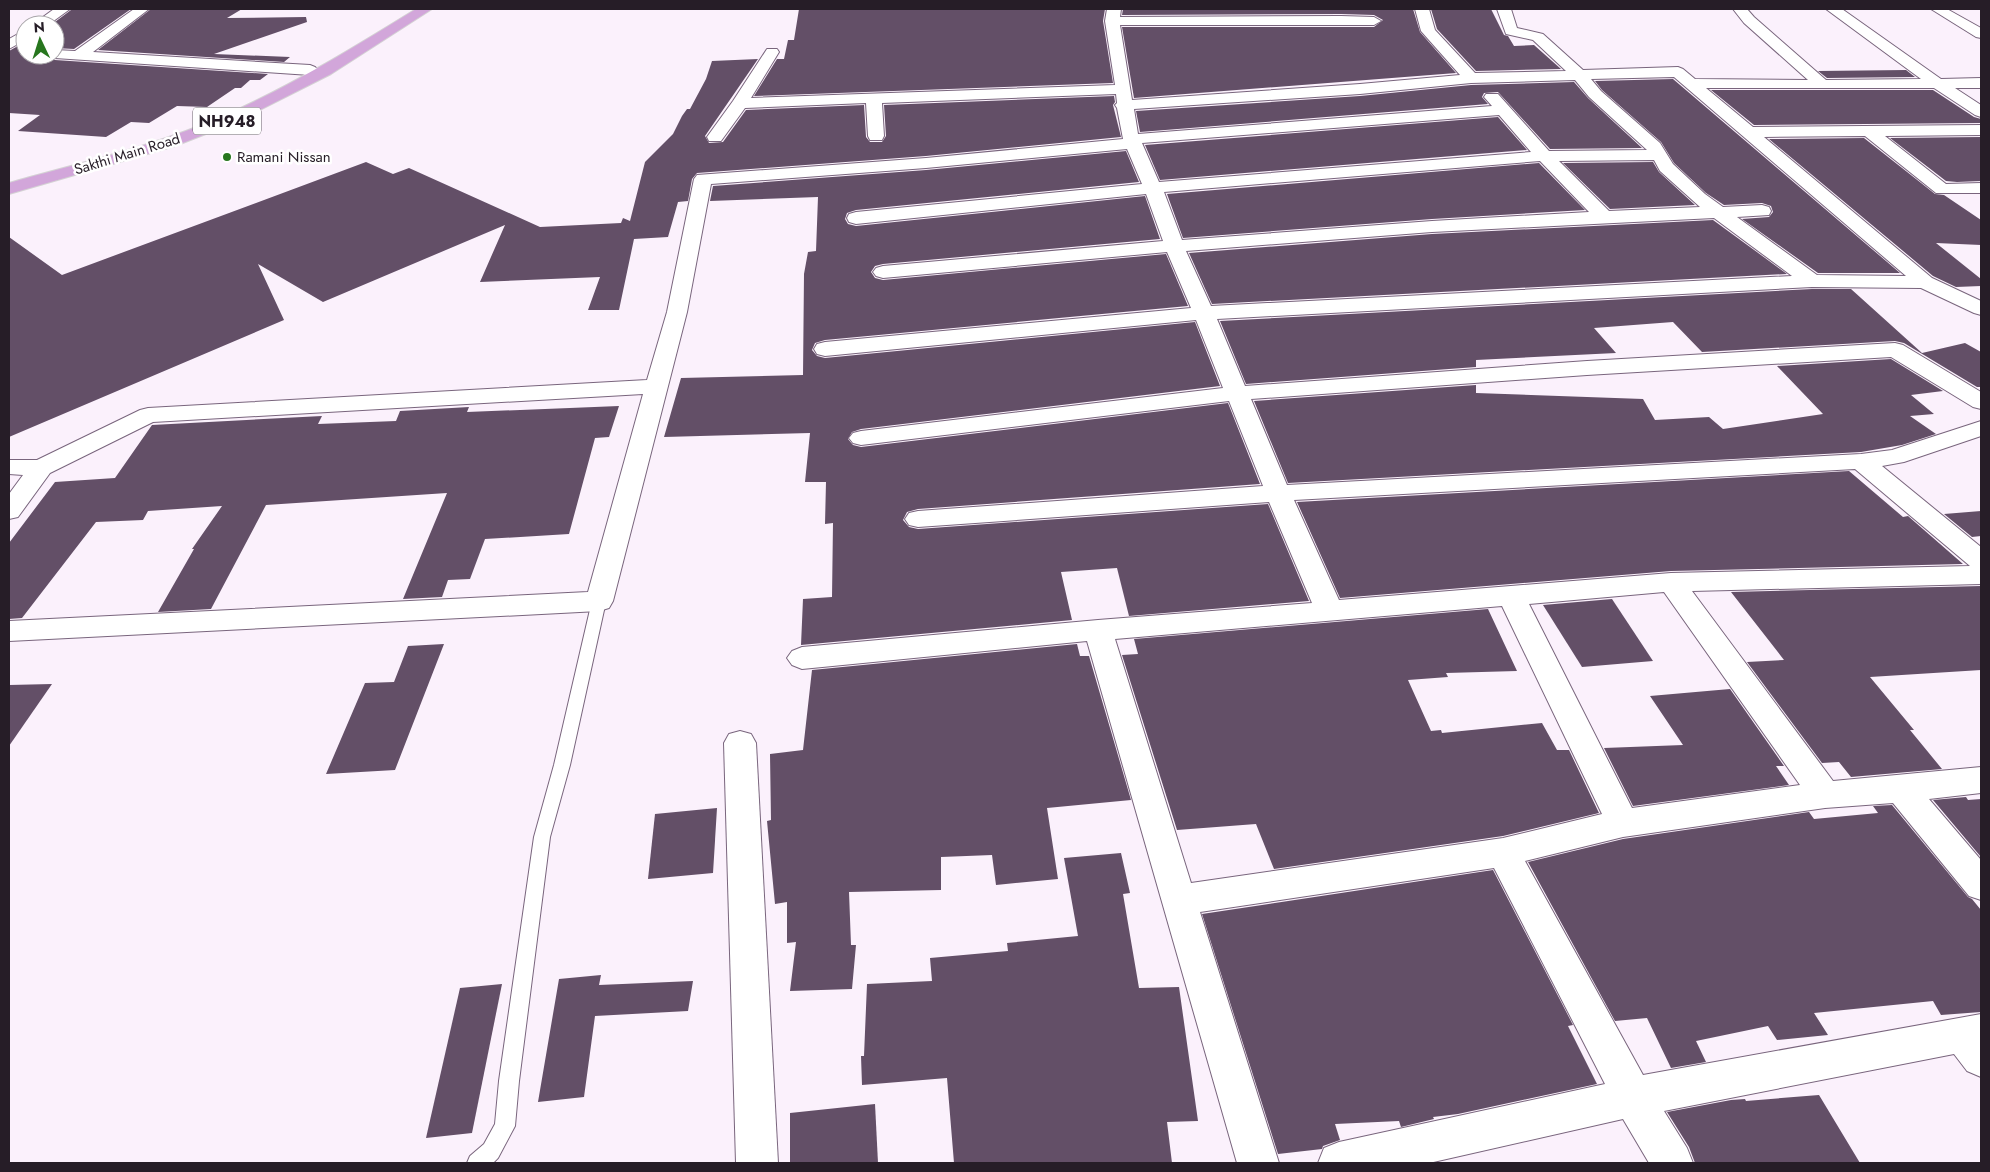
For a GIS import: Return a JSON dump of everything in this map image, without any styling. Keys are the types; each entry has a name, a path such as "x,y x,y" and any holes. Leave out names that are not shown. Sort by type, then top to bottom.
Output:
{"highway":[{"name":"NH948","path":"9,180 152,138 210,118 310,70 407,9"},
{"name":"Sakthi Main Road","path":"9,189 169,142 228,120 326,71 425,9"}],"street":[{"path":"80,55 142,9"},
{"path":"1422,9 1428,31 1475,78 1544,156 1604,217"},
{"path":"1504,9 1511,31 1538,37 1580,76 1595,94 1654,147 1666,167 1699,198 1812,280"},
{"path":"1740,9 1749,20 1822,84"},
{"path":"1833,9 1981,112"},
{"path":"1938,9 1981,34"},
{"path":"1330,611 1278,493 1132,141 1123,97 1113,15 1222,22 1374,21"},
{"path":"715,137 740,103 772,52"},
{"path":"65,54 310,70"},
{"path":"1678,71 1925,282 1981,309"},
{"path":"740,103 874,99 1123,97 1360,89 1475,78 1580,76 1678,71 1742,85 1981,83"},
{"path":"874,99 876,136"},
{"path":"9,631 599,601 677,312 702,179 926,163 1132,141 1433,118 1503,110"},
{"path":"1748,132 1981,130"},
{"path":"1869,131 1942,190 1981,188"},
{"path":"856,218 1153,188 1544,156 1660,155"},
{"path":"883,272 1174,245 1604,217 1762,211"},
{"path":"825,349 1204,313 1812,280 1925,282"},
{"path":"861,438 1237,393 1577,369 1895,350 1981,402"},
{"path":"9,511 41,468 148,414 656,386"},
{"path":"918,519 1278,493 1861,461 1895,457 1981,428"},
{"path":"1861,461 1981,561"},
{"path":"9,467 41,468"},
{"path":"802,658 1098,630 1671,582 1981,575"},
{"path":"1671,582 1825,794"},
{"path":"1511,596 1624,823"},
{"path":"1098,630 1258,1163"},
{"path":"740,743 757,1163"},
{"path":"1178,900 1503,852 1624,823 1825,794 1981,780"},
{"path":"1901,788 1981,885"},
{"path":"1503,852 1633,1097 1672,1163"},
{"path":"1339,1163 1633,1097 1975,1042"}],"lane":[{"path":"477,1163 491,1151 505,1126 510,1071 542,837 562,765 599,601"}],"building":[{"path":"131,9 74,49 65,49 64,15 71,10"},
{"path":"151,9 242,9 227,18 306,17 307,22 214,54 290,57 284,62 98,50"},
{"path":"799,9 1105,9 1103,21 1113,83 754,96 777,59 784,59 788,40 794,40"},
{"path":"1123,9 1413,9 1420,32 1456,73 1134,98 1122,27 1374,27 1383,20 1374,15 1341,14 1122,15"},
{"path":"1431,9 1491,9 1504,35 1508,36 1514,46 1534,45 1561,69 1476,71 1437,29"},
{"path":"15,48 15,65 65,65 65,61 268,74 260,80 250,80 241,88 235,88 207,107 177,106 149,123 131,122 106,137 18,131 40,115 9,113 9,51"},
{"path":"758,59 705,136 709,143 723,142 746,110 864,105 866,137 870,142 882,142 886,136 884,105 1114,96 1115,102 1113,105 1121,137 926,156 697,173 692,179 688,201 678,202 668,237 634,239 619,310 588,310 600,277 480,282 505,225 323,302 258,264 284,320 9,437 9,237 62,275 366,162 393,174 409,168 540,227 621,223 623,218 630,221 645,162 673,134 682,116 687,109 690,109 706,79 712,61"},
{"path":"1906,70 1915,77 1827,78 1818,71"},
{"path":"1673,79 1900,273 1818,273 1742,219 1769,217 1773,212 1771,206 1762,203 1724,205 1706,193 1674,163 1661,142 1602,90 1595,81"},
{"path":"1574,82 1588,98 1642,148 1550,149 1498,92 1484,93 1482,97 1488,104 1140,132 1136,111 1360,96 1471,85"},
{"path":"1711,90 1933,90 1974,117 1981,119 1981,123 1754,125"},
{"path":"1498,117 1527,150 1160,180 1145,145"},
{"path":"1981,137 1981,181 1957,182 1946,181 1890,138"},
{"path":"1864,138 1935,194 1944,195 1981,220 1981,245 1936,243 1981,279 1981,286 1956,287 1933,276 1769,139"},
{"path":"1126,151 1139,182 856,210 847,213 845,219 848,224 856,226 1145,196 1160,239 883,264 875,266 871,272 875,278 883,280 1166,254 1188,306 825,340 815,343 812,350 817,356 825,358 1195,322 1220,386 861,429 852,432 848,439 853,445 861,447 1228,403 1260,484 918,509 907,512 903,520 909,527 918,529 1268,504 1309,601 1129,616 1117,568 1061,572 1072,620 801,645 803,599 832,597 833,523 825,524 826,482 805,482 810,433 664,437 681,378 803,375 804,274 808,252 816,251 818,197 710,201 713,186 926,170"},
{"path":"1653,162 1659,172 1695,205 1610,209 1563,163"},
{"path":"1539,163 1585,210 1432,219 1183,238 1167,194"},
{"path":"1713,220 1787,274 1212,304 1189,253 1432,234"},
{"path":"1812,289 1851,289 1922,353 1965,343 1981,352 1981,387 1977,387 1904,343 1895,341 1702,352 1673,322 1594,328 1616,353 1476,360 1476,367 1246,384 1220,321"},
{"path":"1891,359 1943,391 1911,395 1934,414 1910,416 1936,434 1902,445 1861,452 1288,483 1254,401 1476,385 1476,393 1643,399 1655,420 1709,417 1723,429 1823,414 1777,366"},
{"path":"619,406 609,437 595,438 569,534 485,539 470,579 448,580 442,597 403,599 447,493 266,505 211,609 158,612 194,549 192,549 222,506 148,511 143,520 96,522 22,618 9,619 9,543 55,482 115,478 152,425 322,416 318,424 396,421 400,411 469,407 467,412"},
{"path":"1849,471 1903,517 1908,516 1963,564 1671,571 1340,598 1297,502"},
{"path":"1981,511 1981,536 1972,537 1944,514"},
{"path":"1981,586 1981,670 1870,677 1914,730 1910,730 1942,769 1851,777 1839,762 1822,763 1747,662 1784,660 1731,592"},
{"path":"1612,599 1653,661 1582,667 1543,605"},
{"path":"1488,609 1517,671 1446,673 1448,677 1408,680 1431,731 1441,730 1442,733 1542,723 1557,750 1569,750 1599,813 1503,836 1274,869 1256,824 1177,830 1122,655 1138,654 1134,639"},
{"path":"444,644 395,770 326,774 365,683 394,682 408,646"},
{"path":"1077,644 1080,656 1089,656 1131,800 1047,808 1058,879 996,885 992,855 941,857 941,890 849,892 851,945 856,945 852,989 790,991 796,942 787,943 787,902 775,904 767,821 771,820 770,754 803,750 812,670"},
{"path":"52,684 9,746 9,685"},
{"path":"1730,689 1784,766 1776,766 1789,785 1633,806 1604,748 1683,745 1650,696"},
{"path":"1966,797 1968,800 1981,799 1981,857 1933,800"},
{"path":"1892,805 1968,897 1981,910 1981,1012 1941,1015 1933,1001 1814,1013 1828,1035 1777,1040 1768,1026 1696,1041 1706,1062 1671,1068 1647,1018 1615,1021 1528,862 1623,839 1809,812 1814,819 1878,813 1873,806"},
{"path":"717,808 713,873 648,879 655,814"},
{"path":"1121,853 1130,893 1123,894 1139,988 1179,987 1198,1121 1167,1122 1172,1163 954,1163 947,1078 862,1085 861,1056 864,1056 867,984 932,981 930,958 1008,951 1007,943 1078,936 1064,858"},
{"path":"1493,870 1573,1025 1568,1026 1597,1084 1458,1114 1433,1117 1434,1119 1401,1127 1399,1121 1335,1124 1340,1140 1323,1146 1322,1149 1278,1154 1202,914"},
{"path":"601,975 599,985 693,981 688,1011 595,1016 584,1097 538,1102 559,979"},
{"path":"502,984 472,1133 426,1138 460,988"},
{"path":"1819,1095 1860,1163 1695,1163 1689,1147 1667,1112 1731,1100 1745,1099 1746,1101"},
{"path":"875,1104 878,1163 790,1163 790,1113"}],"place":[{"name":"Ramani Nissan","path":"227,157"}]}
